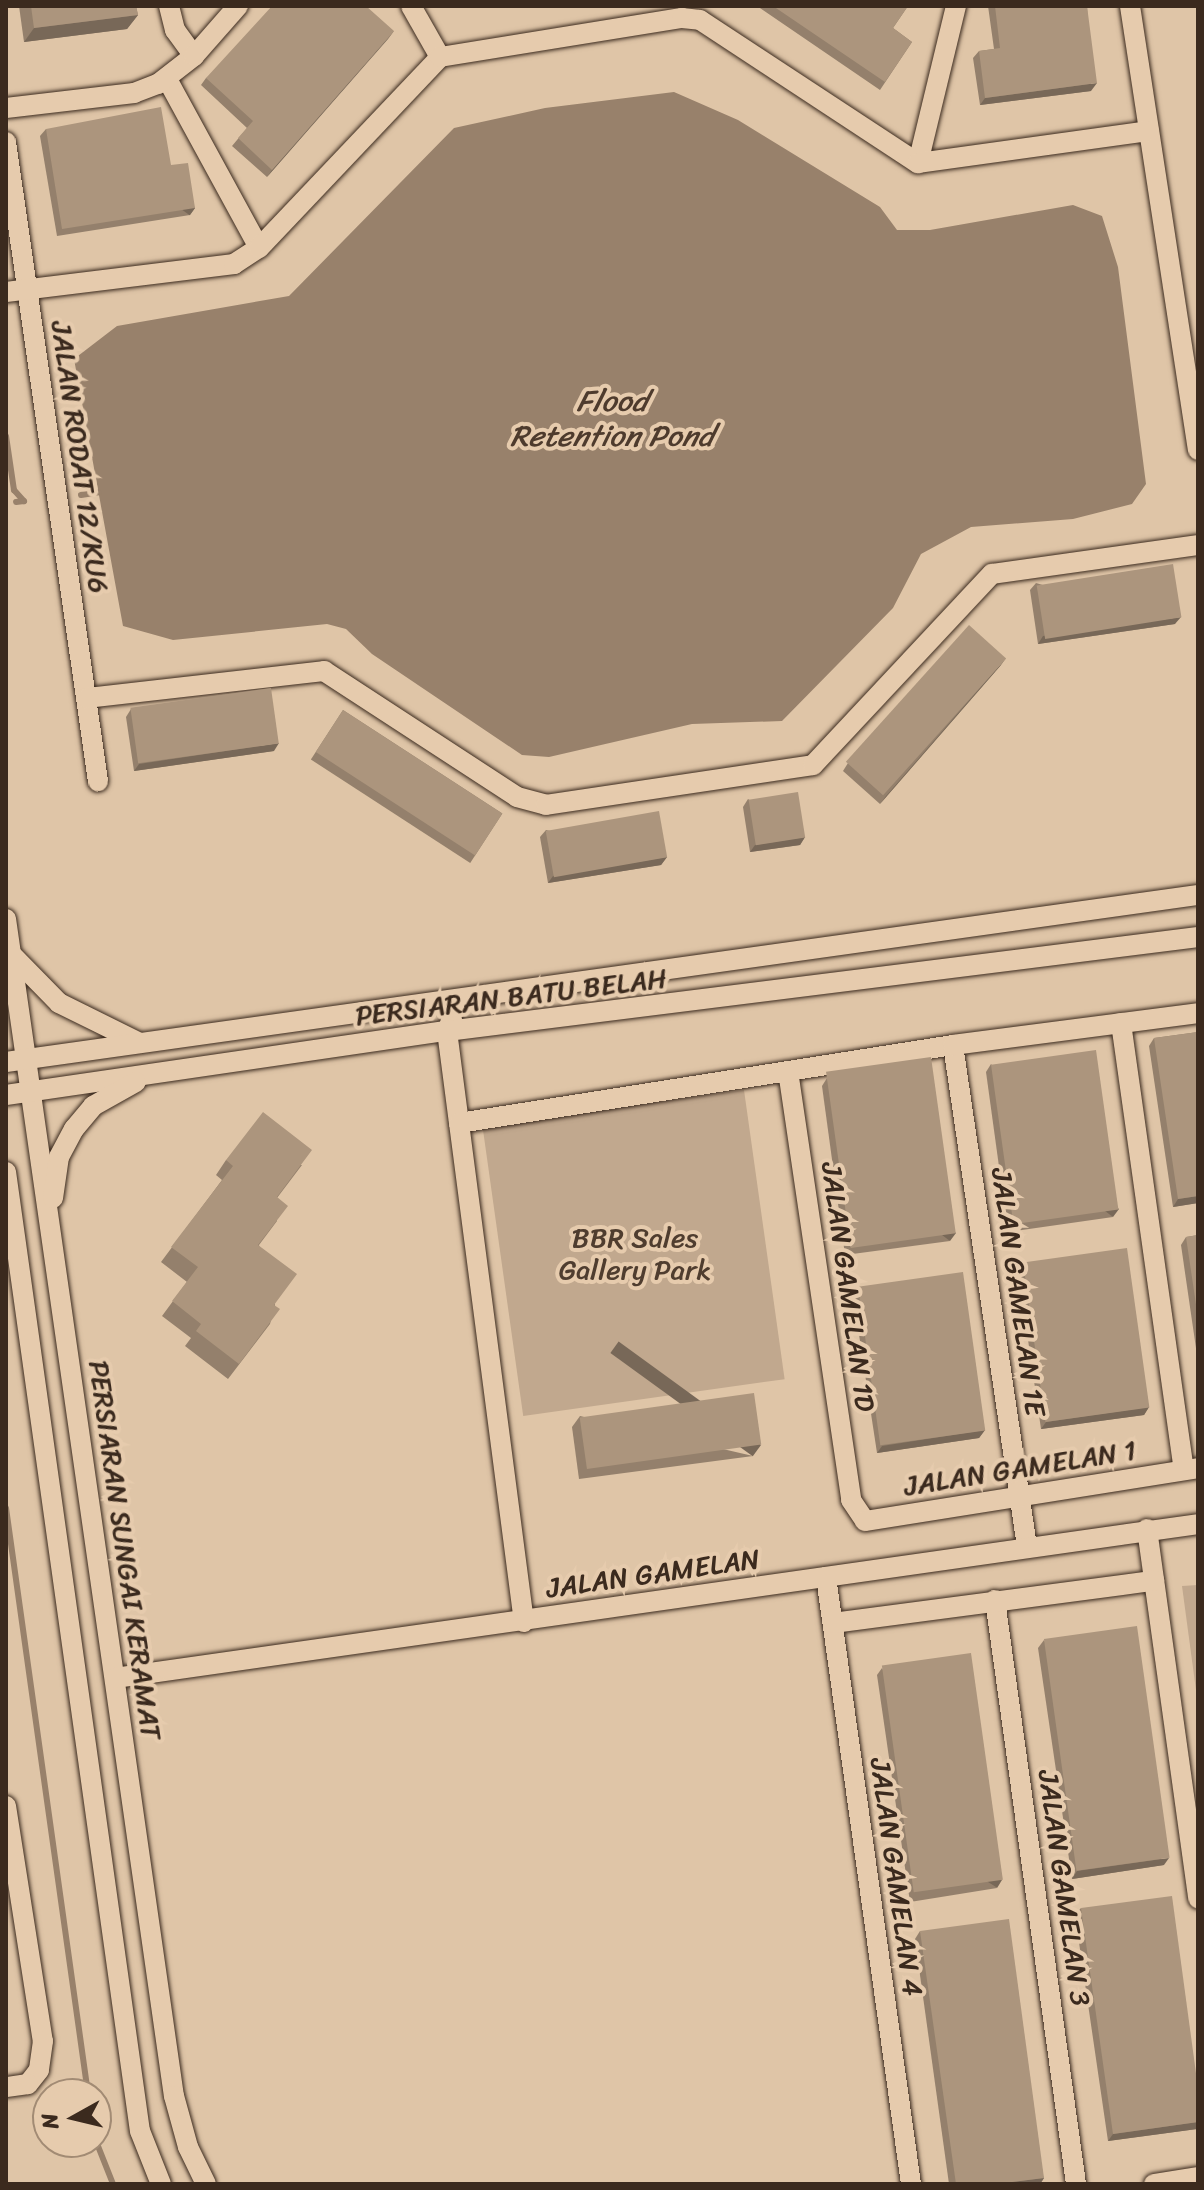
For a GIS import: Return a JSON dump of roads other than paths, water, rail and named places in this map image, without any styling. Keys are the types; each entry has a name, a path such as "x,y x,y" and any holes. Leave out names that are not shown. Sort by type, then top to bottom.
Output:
{"street":[{"path":"169,6 175,30 194,56"},
{"path":"6,108 134,93 167,79 194,56 238,6"},
{"path":"411,6 440,57"},
{"path":"918,163 956,6"},
{"path":"1130,6 1198,450"},
{"path":"16,290 234,264 259,248 440,57 702,13 918,163 1149,131"},
{"path":"167,79 259,248"},
{"name":"JALAN RODAT 12/KU6","path":"6,142 16,290 87,698 98,781"},
{"path":"87,698 324,671 517,797 546,805 813,765 992,574 1198,545"},
{"name":"PERSIARAN BATU BELAH","path":"16,1060 1198,895"},
{"name":"PERSIARAN SUNGAI KERAMAT","path":"6,919 11,954 16,1060 31,1092 174,2096 188,2147 206,2184"},
{"name":"PERSIARAN BATU BELAH","path":"6,1095 447,1031 1024,962 1198,937"},
{"path":"11,954 59,1003 140,1043"},
{"path":"511,993 460,1010 447,1031 524,1622"},
{"path":"459,1123 953,1045 1198,1013"},
{"path":"1121,1023 1191,1469"},
{"name":"JALAN GAMELAN 1E","path":"953,1045 1027,1547"},
{"name":"JALAN GAMELAN 1D","path":"788,1071 851,1500 857,1509"},
{"path":"49,1220 59,1157 74,1129 93,1106 150,1074"},
{"path":"6,1172 140,2131 161,2184"},
{"path":"6,1208 14,1228"},
{"name":"JALAN GAMELAN 1","path":"857,1509 865,1521 1191,1469"},
{"name":"JALAN GAMELAN","path":"115,1678 1198,1524"},
{"path":"1147,1529 1198,1898"},
{"name":"JALAN GAMELAN 4","path":"826,1577 911,2184"},
{"path":"833,1623 1154,1581"},
{"name":"JALAN GAMELAN 3","path":"995,1600 1076,2184"},
{"path":"6,1806 14,1905 43,2041 39,2070 28,2084 6,2087"},
{"path":"1154,2184 1198,2177"}],"water":[{"name":"Flood Retention Pond","path":"674,92 738,120 880,207 897,230 930,230 1073,205 1102,216 1118,267 1146,484 1132,504 1073,519 971,527 921,554 893,608 782,721 692,724 549,757 522,755 372,654 346,629 327,624 173,640 123,626 74,359 117,326 289,296 454,128 545,108"}],"waterway":[{"path":"6,436 14,490 24,501 16,502"},
{"path":"81,495 99,492"},
{"path":"6,1508 86,2078"},
{"path":"103,2158 113,2184"}],"park label":[{"name":"BBR Sales Gallery Park","path":"635,1254"}]}
